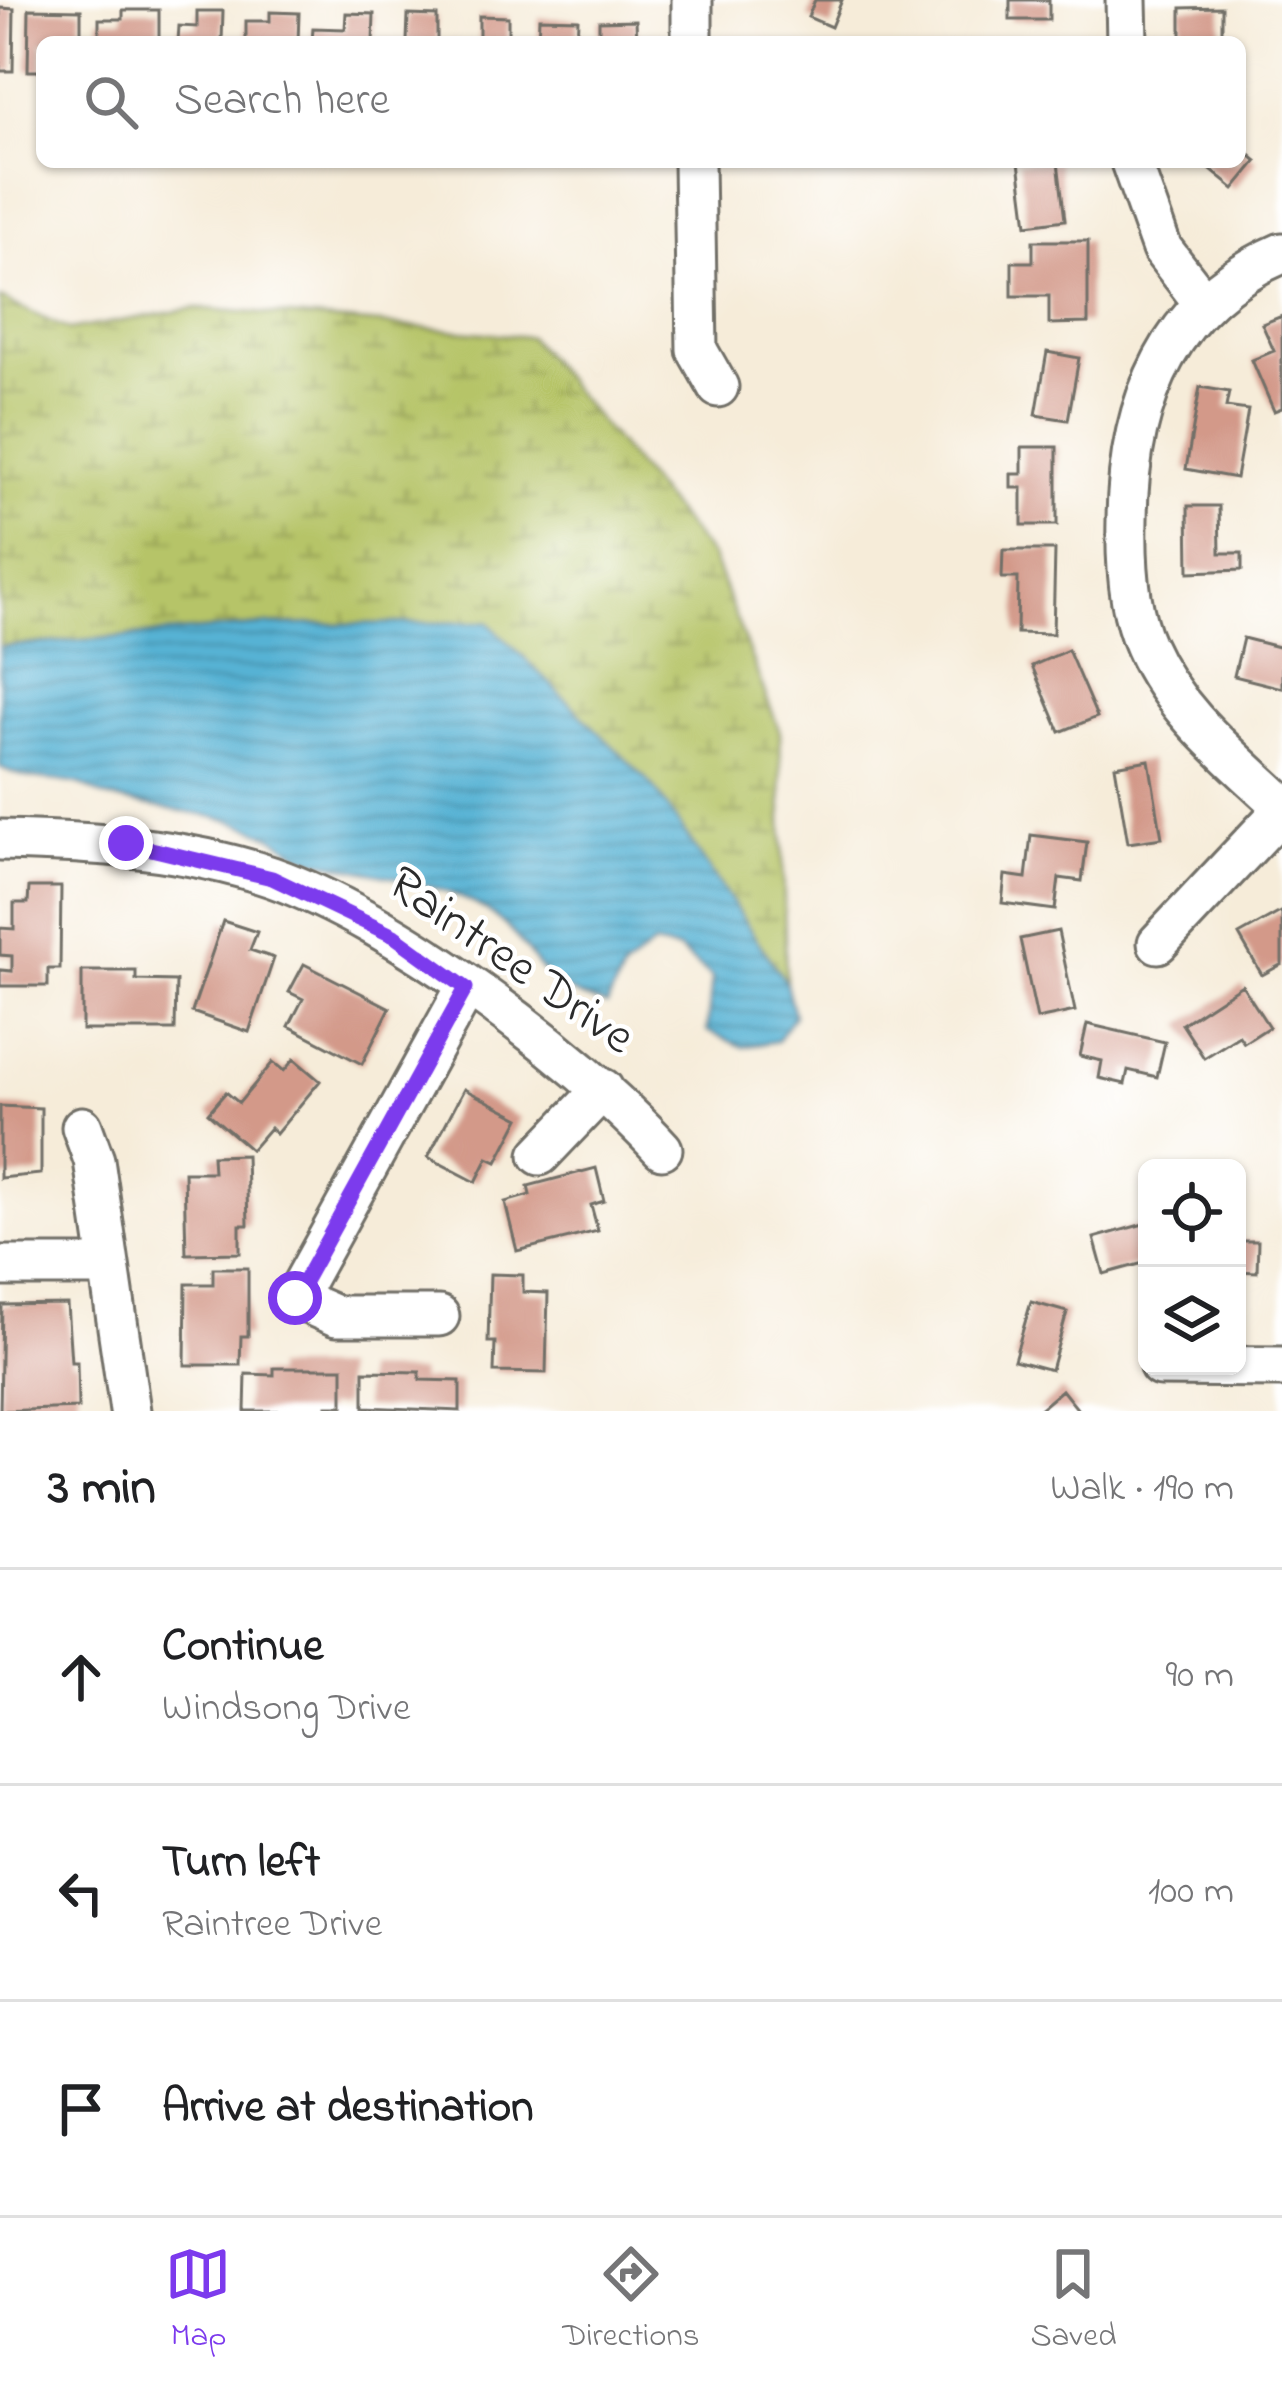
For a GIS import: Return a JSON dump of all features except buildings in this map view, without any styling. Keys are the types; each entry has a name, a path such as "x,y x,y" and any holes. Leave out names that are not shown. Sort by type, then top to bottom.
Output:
{"street":[{"path":"692,0 692,36"},
{"path":"1126,0 1127,36"},
{"path":"694,168 697,350 718,387"},
{"path":"1133,168 1162,249 1202,302"},
{"path":"1157,943 1282,808 1181,708 1143,644 1126,566 1127,474 1139,409 1167,345 1202,302 1249,267 1282,253"},
{"name":"Raintree Drive","path":"0,840 126,843 272,878 394,936 604,1089 662,1149"},
{"path":"439,1316 336,1316 295,1298 466,988"},
{"path":"540,1155 604,1089"},
{"path":"82,1127 94,1160 130,1411"},
{"path":"0,1266 109,1266"},
{"path":"1246,1367 1282,1367"}],"green space":[{"path":"0,298 69,330 196,308 529,337 712,557 780,732 786,983 653,786 265,625 0,647"}],"water":[{"path":"488,622 653,786 786,983 794,1015 777,1041 743,1047 707,1031 712,978 679,950 653,945 623,971 607,1005 561,986 505,925 445,891 300,855 278,840 231,821 106,797 81,785 22,776 0,767 0,647 265,625"}],"route":[{"path":"126,843 272,878 394,936 466,988 295,1298"}]}
